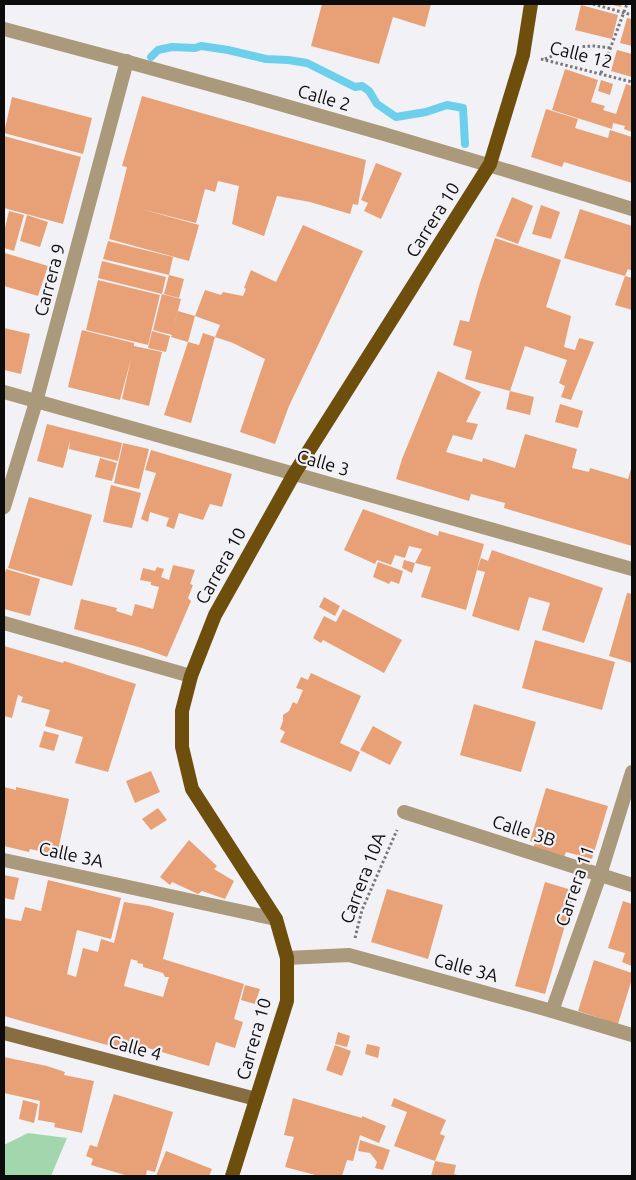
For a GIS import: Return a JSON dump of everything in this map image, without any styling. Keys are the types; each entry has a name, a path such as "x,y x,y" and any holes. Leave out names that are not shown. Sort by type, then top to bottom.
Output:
{"main road":[{"name":"Carrera 10","path":"232,1176 287,1001 287,958 276,919 192,789 182,747 182,711 191,676 215,615 294,474 490,164 523,55 531,4"},
{"name":"Calle 4","path":"4,1033 256,1099"}],"street":[{"name":"Calle 2","path":"4,29 127,61 490,164 632,209"},
{"name":"Carrera 9","path":"4,507 36,402 127,61"},
{"name":"Calle 3","path":"4,392 632,569"},
{"path":"4,623 191,676"},
{"name":"Carrera 11","path":"552,1011 600,875 632,772"},
{"name":"Calle 3B","path":"404,812 632,885"},
{"name":"Calle 3A","path":"4,860 276,919"},
{"name":"Calle 3A","path":"287,958 349,955 632,1035"}],"path":[{"path":"593,4 632,15"},
{"path":"601,73 626,4"},
{"path":"545,59 574,47 594,46 611,48"},
{"name":"Calle 12","path":"523,55 632,82"},
{"name":"Carrera 10A","path":"349,955 362,910 404,812"}],"green space":[{"path":"28,1133 67,1138 51,1176 4,1176 4,1145"}],"building":[{"path":"322,4 431,4 425,27 393,17 379,64 311,46"},
{"path":"609,4 622,4 621,7"},
{"path":"581,5 618,15 612,39 575,30"},
{"path":"627,18 632,19 632,46 620,43"},
{"path":"617,50 632,54 632,77 611,71"},
{"path":"565,69 598,80 591,102 605,106 603,110 616,114 626,84 632,86 632,132 624,129 625,126 613,123 612,129 552,110"},
{"path":"601,80 613,84 610,95 598,91"},
{"path":"142,96 366,160 358,205 353,204 350,214 310,202 277,196 264,236 232,224 239,186 218,181 215,192 205,189 196,223 141,209 199,225 189,261 109,239 127,167 122,166"},
{"path":"12,97 92,118 83,154 4,133"},
{"path":"546,109 578,119 575,128 608,138 610,130 632,137 632,183 564,162 562,167 531,157"},
{"path":"4,136 81,157 63,224 4,208"},
{"path":"376,163 402,173 381,219 364,211 368,203 361,200"},
{"path":"512,197 533,206 518,244 496,236"},
{"path":"541,205 560,212 551,239 532,234"},
{"path":"580,209 632,226 632,271 628,269 625,276 564,258"},
{"path":"9,211 24,215 14,251 4,248 4,232"},
{"path":"27,215 48,222 40,247 20,241"},
{"path":"303,225 363,251 289,406 275,444 240,432 265,359 233,343 215,337 220,325 195,316 205,290 221,295 223,292 243,296 251,270 276,282"},
{"path":"495,238 561,260 546,307 571,316 564,347 575,350 579,338 594,342 571,400 561,397 565,386 559,383 567,360 525,346 510,391 465,379 472,351 453,345 460,320 469,322"},
{"path":"108,241 173,257 169,275 103,259"},
{"path":"5,253 48,266 38,296 4,286"},
{"path":"102,261 166,277 162,294 98,278"},
{"path":"169,275 184,279 179,298 164,294"},
{"path":"625,276 632,278 632,310 615,305"},
{"path":"98,280 160,295 148,345 86,330"},
{"path":"162,294 181,299 173,329 178,311 195,316 188,342 153,330"},
{"path":"4,328 30,334 21,374 4,370"},
{"path":"82,330 134,343 134,346 162,352 149,406 122,399 131,359 120,400 68,387"},
{"path":"152,331 170,336 166,352 148,348"},
{"path":"203,333 215,337 191,423 164,415 188,342 199,345"},
{"path":"438,371 481,392 466,422 478,424 472,440 453,435 446,452 482,462 483,458 515,468 525,434 577,449 572,468 589,472 590,468 628,479 631,469 632,546 504,508 505,503 471,494 469,501 396,479 402,459"},
{"path":"510,391 534,397 530,415 506,409"},
{"path":"560,404 583,411 578,428 555,422"},
{"path":"47,424 122,443 118,461 69,449 70,441 63,468 37,461"},
{"path":"123,443 149,449 139,489 114,483"},
{"path":"151,450 232,474 222,507 210,504 203,520 179,513 174,529 166,526 169,518 150,512 148,522 141,519 156,473 145,470"},
{"path":"100,458 117,463 112,481 95,477"},
{"path":"111,485 141,493 132,528 103,522"},
{"path":"29,497 92,515 72,586 8,568"},
{"path":"363,509 438,536 439,531 484,544 466,610 421,597 431,567 415,563 422,549 409,546 405,558 395,555 391,565 377,560 375,564 344,550"},
{"path":"492,550 603,588 584,643 542,630 550,603 529,597 519,631 472,616 485,572 477,570 481,558 488,561"},
{"path":"404,560 415,563 412,573 402,568"},
{"path":"378,562 403,571 399,584 391,581 389,584 373,577"},
{"path":"173,565 195,570 190,584 193,585 188,598 191,601 167,657 74,629 81,599 117,608 116,611 132,616 135,604 153,609 159,587 151,585 151,582 140,580 143,568 155,571 157,567 164,569 161,577 169,580"},
{"path":"6,569 40,579 30,616 4,609 4,577"},
{"path":"627,593 632,594 632,663 609,656"},
{"path":"324,597 340,606 335,616 319,607"},
{"path":"343,609 402,640 384,673 323,640 321,643 313,638 324,616 336,622"},
{"path":"535,640 615,662 602,710 522,688"},
{"path":"4,646 63,663 64,661 136,684 108,772 75,763 83,737 45,726 50,710 21,702 23,697 18,695 12,718 4,716"},
{"path":"311,673 361,696 340,743 360,752 351,772 280,742 285,732 280,729 283,715 289,711 293,702 297,704 303,690 296,688 301,677 308,680"},
{"path":"474,704 536,722 521,772 460,755"},
{"path":"373,726 402,742 390,765 360,750"},
{"path":"44,731 59,735 54,751 39,747"},
{"path":"151,771 160,792 135,803 126,781"},
{"path":"4,787 16,790 16,787 69,799 57,855 30,849 29,852 4,846"},
{"path":"546,788 608,806 592,859 566,852 564,857 533,848 535,843 530,841"},
{"path":"158,808 167,820 151,830 142,819"},
{"path":"189,840 217,866 214,869 234,881 225,899 202,891 198,894 172,882 170,885 160,877"},
{"path":"4,875 19,878 14,900 4,898"},
{"path":"48,880 121,898 111,939 77,930 67,974 76,977 83,948 98,952 101,939 114,943 124,902 174,913 163,959 244,984 234,1019 243,1022 235,1048 216,1042 209,1066 148,1048 146,1056 4,1016 4,918 21,921 25,907 41,911","holes":["131,959 138,961 137,963 143,964 143,967 163,973 165,977 169,977 163,997 124,986"]},
{"path":"545,882 575,891 545,994 515,986"},
{"path":"387,889 443,905 428,959 371,942"},
{"path":"623,901 632,904 632,966 622,962 625,953 608,948"},
{"path":"594,960 632,973 632,979 618,1024 578,1011"},
{"path":"245,985 260,989 255,1004 241,1000"},
{"path":"338,1032 350,1036 347,1047 335,1044"},
{"path":"367,1044 380,1047 378,1058 365,1054"},
{"path":"335,1045 351,1051 342,1076 326,1070"},
{"path":"4,1057 47,1066 65,1072 64,1075 94,1081 82,1133 54,1127 55,1123 38,1120 40,1101 4,1093"},
{"path":"114,1094 173,1112 155,1172 147,1170 146,1176 128,1176 91,1165 93,1159 86,1156 90,1145 97,1147"},
{"path":"293,1098 362,1118 362,1116 386,1126 379,1143 360,1135 353,1161 347,1160 342,1176 319,1176 285,1167 294,1137 284,1135"},
{"path":"394,1098 446,1120 440,1134 445,1136 435,1161 394,1146 407,1112 391,1106"},
{"path":"23,1100 38,1104 34,1123 19,1119"},
{"path":"360,1140 390,1150 383,1170 375,1168 377,1162 370,1153 358,1151"},
{"path":"166,1151 212,1169 209,1176 156,1176"},
{"path":"435,1161 456,1165 454,1174 461,1176 431,1176"}],"waterway":[{"path":"151,57 158,50 172,47 195,48 201,46 266,59 307,63 355,87 362,86 369,91 377,104 396,117 426,112 447,105 463,108 465,144"}]}
